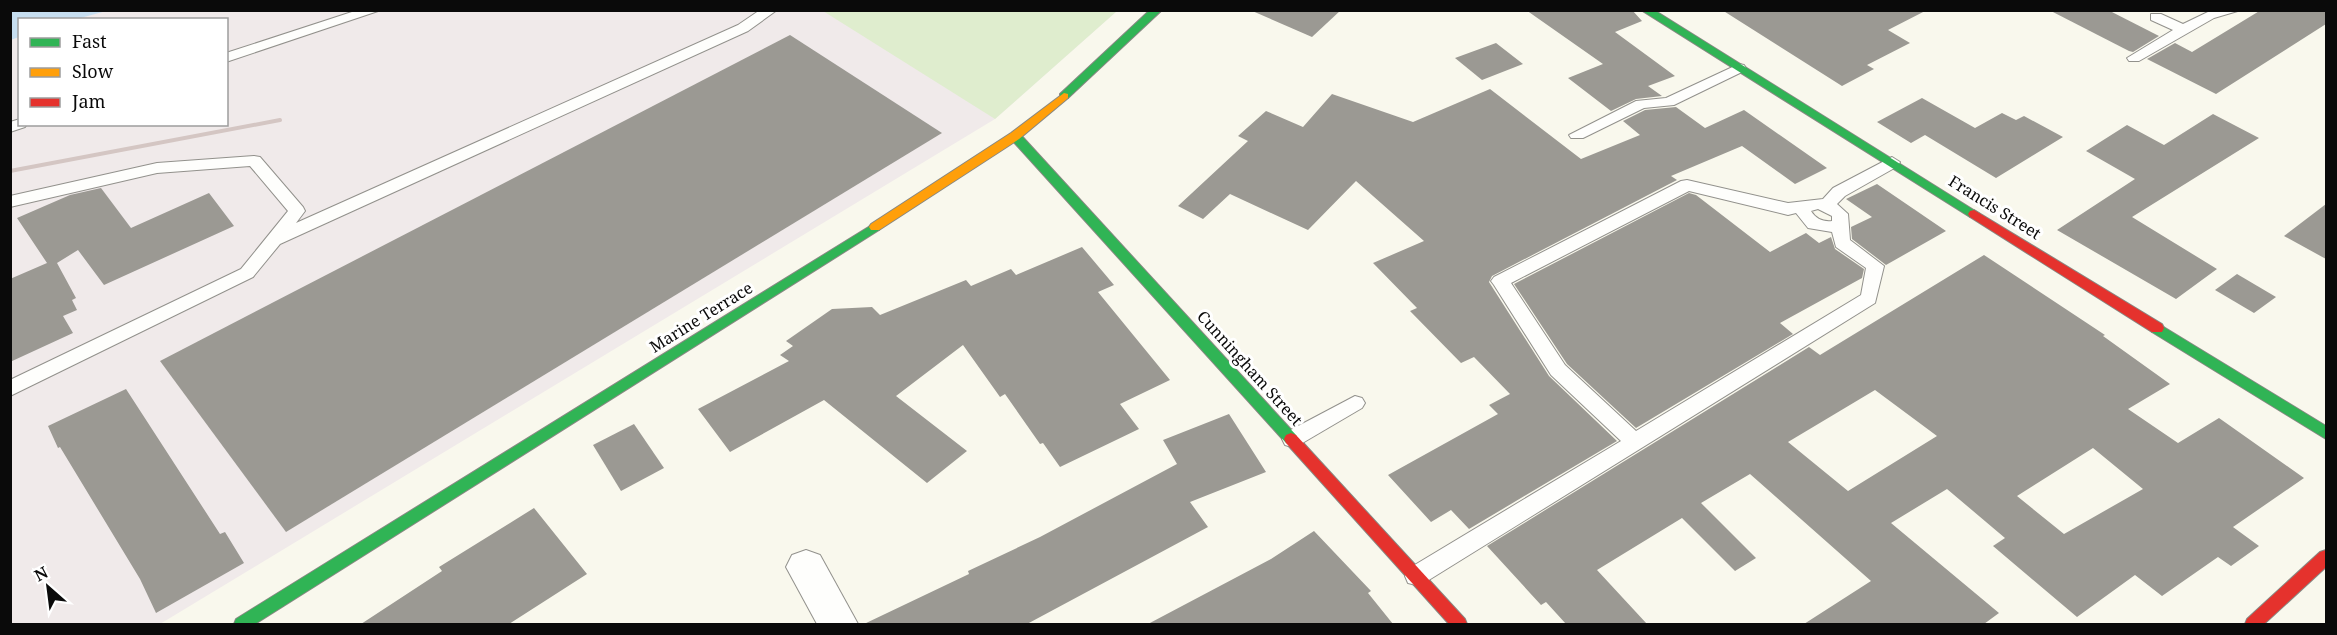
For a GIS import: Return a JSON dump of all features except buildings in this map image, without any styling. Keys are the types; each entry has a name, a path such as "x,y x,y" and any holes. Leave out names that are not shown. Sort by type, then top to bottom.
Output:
{"street":[{"name":"Marine Terrace","path":"257,620 901,211 1014,136 1057,102 1157,10"},
{"name":"Francis Street","path":"1646,10 2326,433"},
{"name":"Cunningham Street","path":"1014,136 1459,624"},
{"path":"2253,624 2326,557"},
{"path":"806,567 838,624"}],"lane":[{"path":"228,57 374,10"},
{"path":"273,240 743,28 770,10"},
{"path":"2134,58 2210,15 2234,10"},
{"path":"2156,17 2184,30"},
{"path":"1577,135 1641,104 1669,102 1739,68"},
{"path":"10,202 157,168 254,161 297,211 248,273 10,389"},
{"path":"1840,224 1827,228 1810,222 1803,211 1892,162"},
{"path":"1416,576 1636,443 1869,298 1875,266 1842,243 1840,214 1819,204 1788,209 1686,185 1500,281 1558,370 1636,443"},
{"path":"1292,439 1354,403"}],"shaded area":[{"path":"106,10 1117,11 995,119 160,624 11,624 11,40 18,37 18,126 228,126 228,18 80,18"}],"green space":[{"path":"823,11 1117,11 995,119"}],"water":[{"path":"11,10 106,10 81,18 18,18 18,37 11,40"}],"railway":[{"path":"10,171 280,120"}],"traffic: fast":[{"path":"1064,96 1157,10"},
{"path":"1646,10 1974,214"},
{"path":"1015,136 1291,439"},
{"path":"242,624 875,227"},
{"path":"2157,328 2326,433"}],"traffic: slow":[{"path":"875,227 1015,136 1064,96"}],"traffic: jam":[{"path":"1974,214 2157,328"},
{"path":"1291,439 1459,624"},
{"path":"2253,624 2326,557"}]}
